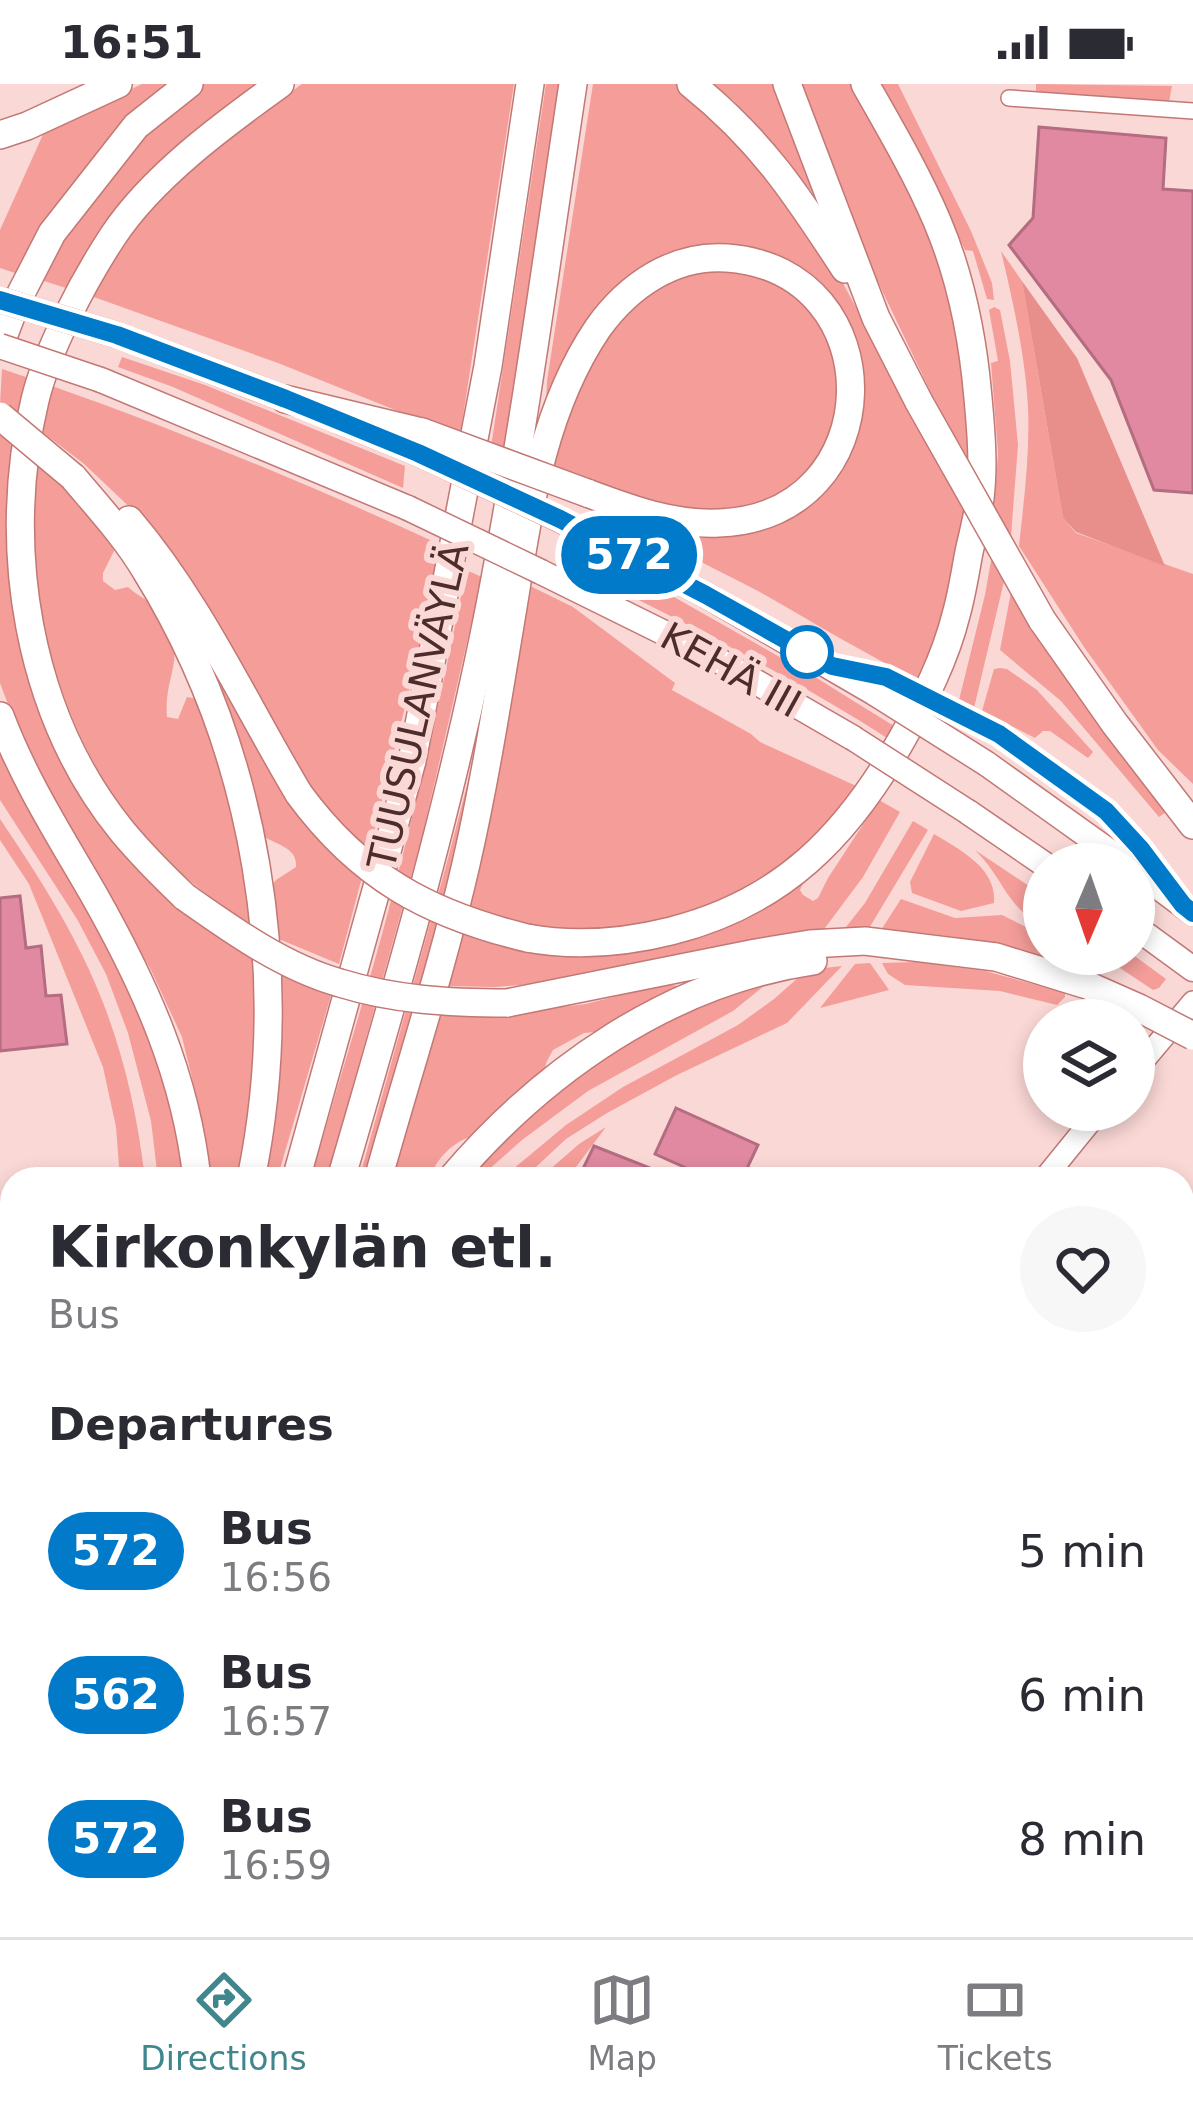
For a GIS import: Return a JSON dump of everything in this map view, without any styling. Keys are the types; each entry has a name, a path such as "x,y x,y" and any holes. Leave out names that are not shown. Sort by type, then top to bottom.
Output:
{"highway":[{"path":"0,135 118,84"},
{"path":"0,346 52,233 136,126 189,84"},
{"path":"280,84 168,173 115,233 70,311 36,395 21,467 19,548 29,626 49,699 79,765 121,829 185,897 238,934 335,982 390,996 506,1003 689,965 810,944 865,940 997,957 1087,985 1193,1036"},
{"name":"TUUSULANVÄYLÄ","path":"299,1167 412,761 488,366 530,84"},
{"name":"TUUSULANVÄYLÄ","path":"345,1167 445,802 495,581 573,84"},
{"path":"691,84 724,110 770,159 877,317"},
{"path":"787,84 877,317 919,402 1042,620 1191,822"},
{"path":"0,416 125,515 159,555 298,794 339,842 400,891 475,926 575,943 647,937 739,908 776,887 853,816 877,784 934,679 956,617 980,498 978,395 950,257 930,207 865,84"},
{"path":"0,300 117,335 286,399 420,443 537,478 587,493 648,515 721,524 751,519 799,496 835,456 852,406 843,344 813,295 788,277 765,265 715,257 688,260 633,289 611,310 573,375 543,449 537,478 530,508 489,752 465,866 381,1167"},
{"name":"KEHÄ III","path":"0,346 101,380 407,508 542,572 711,656 853,738 1023,850"},
{"name":"KEHÄ III","path":"420,443 706,595 876,694 987,764 1097,843"},
{"path":"74,477 147,572 178,630 212,701 240,791 255,853 266,959 266,1066 252,1167"},
{"path":"0,716 36,797 95,896 158,1020 177,1073 196,1167"},
{"path":"1155,885 1188,909"},
{"path":"1155,940 1193,969"},
{"path":"462,1167 555,1078 687,996 798,964 930,948"}],"main road":[{"path":"1155,1047 1193,1002"},
{"path":"1054,1167 1083,1131"}],"street":[{"path":"1009,98 1193,111"}],"shaded area":[{"path":"142,84 172,84 21,275 0,268 0,230 45,130"},
{"path":"203,84 260,84 69,289 38,279 87,200 162,118"},
{"path":"302,84 514,84 460,436 278,363 91,296 169,190 216,147"},
{"path":"546,84 561,84 504,453 491,447"},
{"path":"593,84 678,84 702,101 820,241 969,516 925,683 682,551 639,521 786,515 825,490 840,470 859,423 863,375 848,331 807,277 665,260 546,405"},
{"path":"713,84 778,84 823,205 734,101"},
{"path":"800,84 857,84 896,156 950,281 963,345 972,468 867,259"},
{"path":"881,84 898,84 971,231 994,300 987,299 973,251 965,250"},
{"path":"1036,84 1172,86 1169,102 1036,92"},
{"path":"1001,251 1022,281 1063,518 1076,533 1193,574 1193,784 1158,750 1019,546 1028,407"},
{"path":"720,266 769,278 823,321 843,395 820,460 774,498 727,512 677,509 548,470 586,367 610,330 630,307 681,274"},
{"path":"1022,281 1077,358 1165,566 1076,532 1063,518"},
{"path":"989,310 1000,310 1010,361 1018,445 1011,536 994,507 998,453 991,363 998,361"},
{"path":"122,357 205,385 405,466 403,488 118,367"},
{"path":"2,369 32,379 20,418 0,404"},
{"path":"52,386 248,461 441,545 369,853 317,801 138,515 42,432"},
{"path":"0,432 15,444 10,573 20,648 60,756 89,806 124,851 209,929 257,960 259,1014 242,1167 206,1167 182,1037 151,970 24,747 0,683"},
{"path":"37,463 74,495 115,549 103,581 115,590 128,587 159,612 168,628 175,654 167,717 178,719 187,697 198,699 225,773 255,926 199,888 147,840 119,804 83,741 56,672 39,599 34,527"},
{"path":"581,550 815,677 902,731 895,743 774,671 566,564"},
{"path":"992,555 1005,577 974,708 959,700"},
{"path":"466,570 482,577 422,837 330,1167 314,1167 399,870"},
{"path":"524,583 573,607 675,683 672,690 760,742 865,790 790,866 703,912 616,932 547,931 463,910"},
{"path":"170,585 362,877 339,964 274,937 269,889 296,867 295,859 288,849 256,830"},
{"path":"1012,587 1166,812 1159,817 1061,701 1000,650"},
{"path":"994,669 1037,690 1093,752 1088,758 1050,731 1035,738 982,711"},
{"path":"478,743 482,756 373,1167 362,1167"},
{"path":"0,751 149,1017 185,1167 157,1167 151,1121 128,1033 106,974 77,919 0,800"},
{"path":"879,800 900,812 863,877 822,932 534,984 442,986 458,930 610,952 806,877 800,890 813,901"},
{"path":"0,819 82,955 115,1036 143,1167 119,1167 103,1067 29,884 0,840"},
{"path":"913,821 928,830 868,930 842,932 865,903"},
{"path":"934,834 983,870 994,903 961,911 912,893 910,882"},
{"path":"975,850 1023,882 1023,912 1012,901"},
{"path":"901,899 955,918 1002,915 1023,926 1023,951 975,940 881,930"},
{"path":"916,962 985,971 1065,993 1065,997 1033,999 1000,991 905,985 888,974 882,963"},
{"path":"870,963 889,990 820,1008 855,964"},
{"path":"842,966 787,1023 607,1113 566,1139 536,1167 515,1167 623,1087 738,1025 807,970"},
{"path":"275,969 332,992 281,1167 260,1167"},
{"path":"1155,971 1166,979 1153,990 1130,975 1155,975"},
{"path":"774,978 733,1011 588,1091 492,1167 474,1167 529,1112 648,1025"},
{"path":"663,984 679,986 606,1031 584,1033 553,1050 545,1075 474,1136 460,1141 435,1167 392,1167 435,1012 519,1012 586,1004"},
{"path":"606,1127 576,1167 553,1167"}],"building":[{"path":"1039,127 1166,138 1163,189 1193,191 1193,493 1154,490 1111,380 1009,245 1033,218"},
{"path":"20,896 26,948 41,946 46,996 61,995 67,1044 0,1051 0,898"},
{"path":"676,1108 758,1145 748,1167 684,1167 655,1154"},
{"path":"594,1146 647,1167 584,1167"}],"bus line":[{"name":"572","path":"0,300 117,335 418,453 560,519 832,666 886,677 999,734 1106,811 1193,913"}]}
